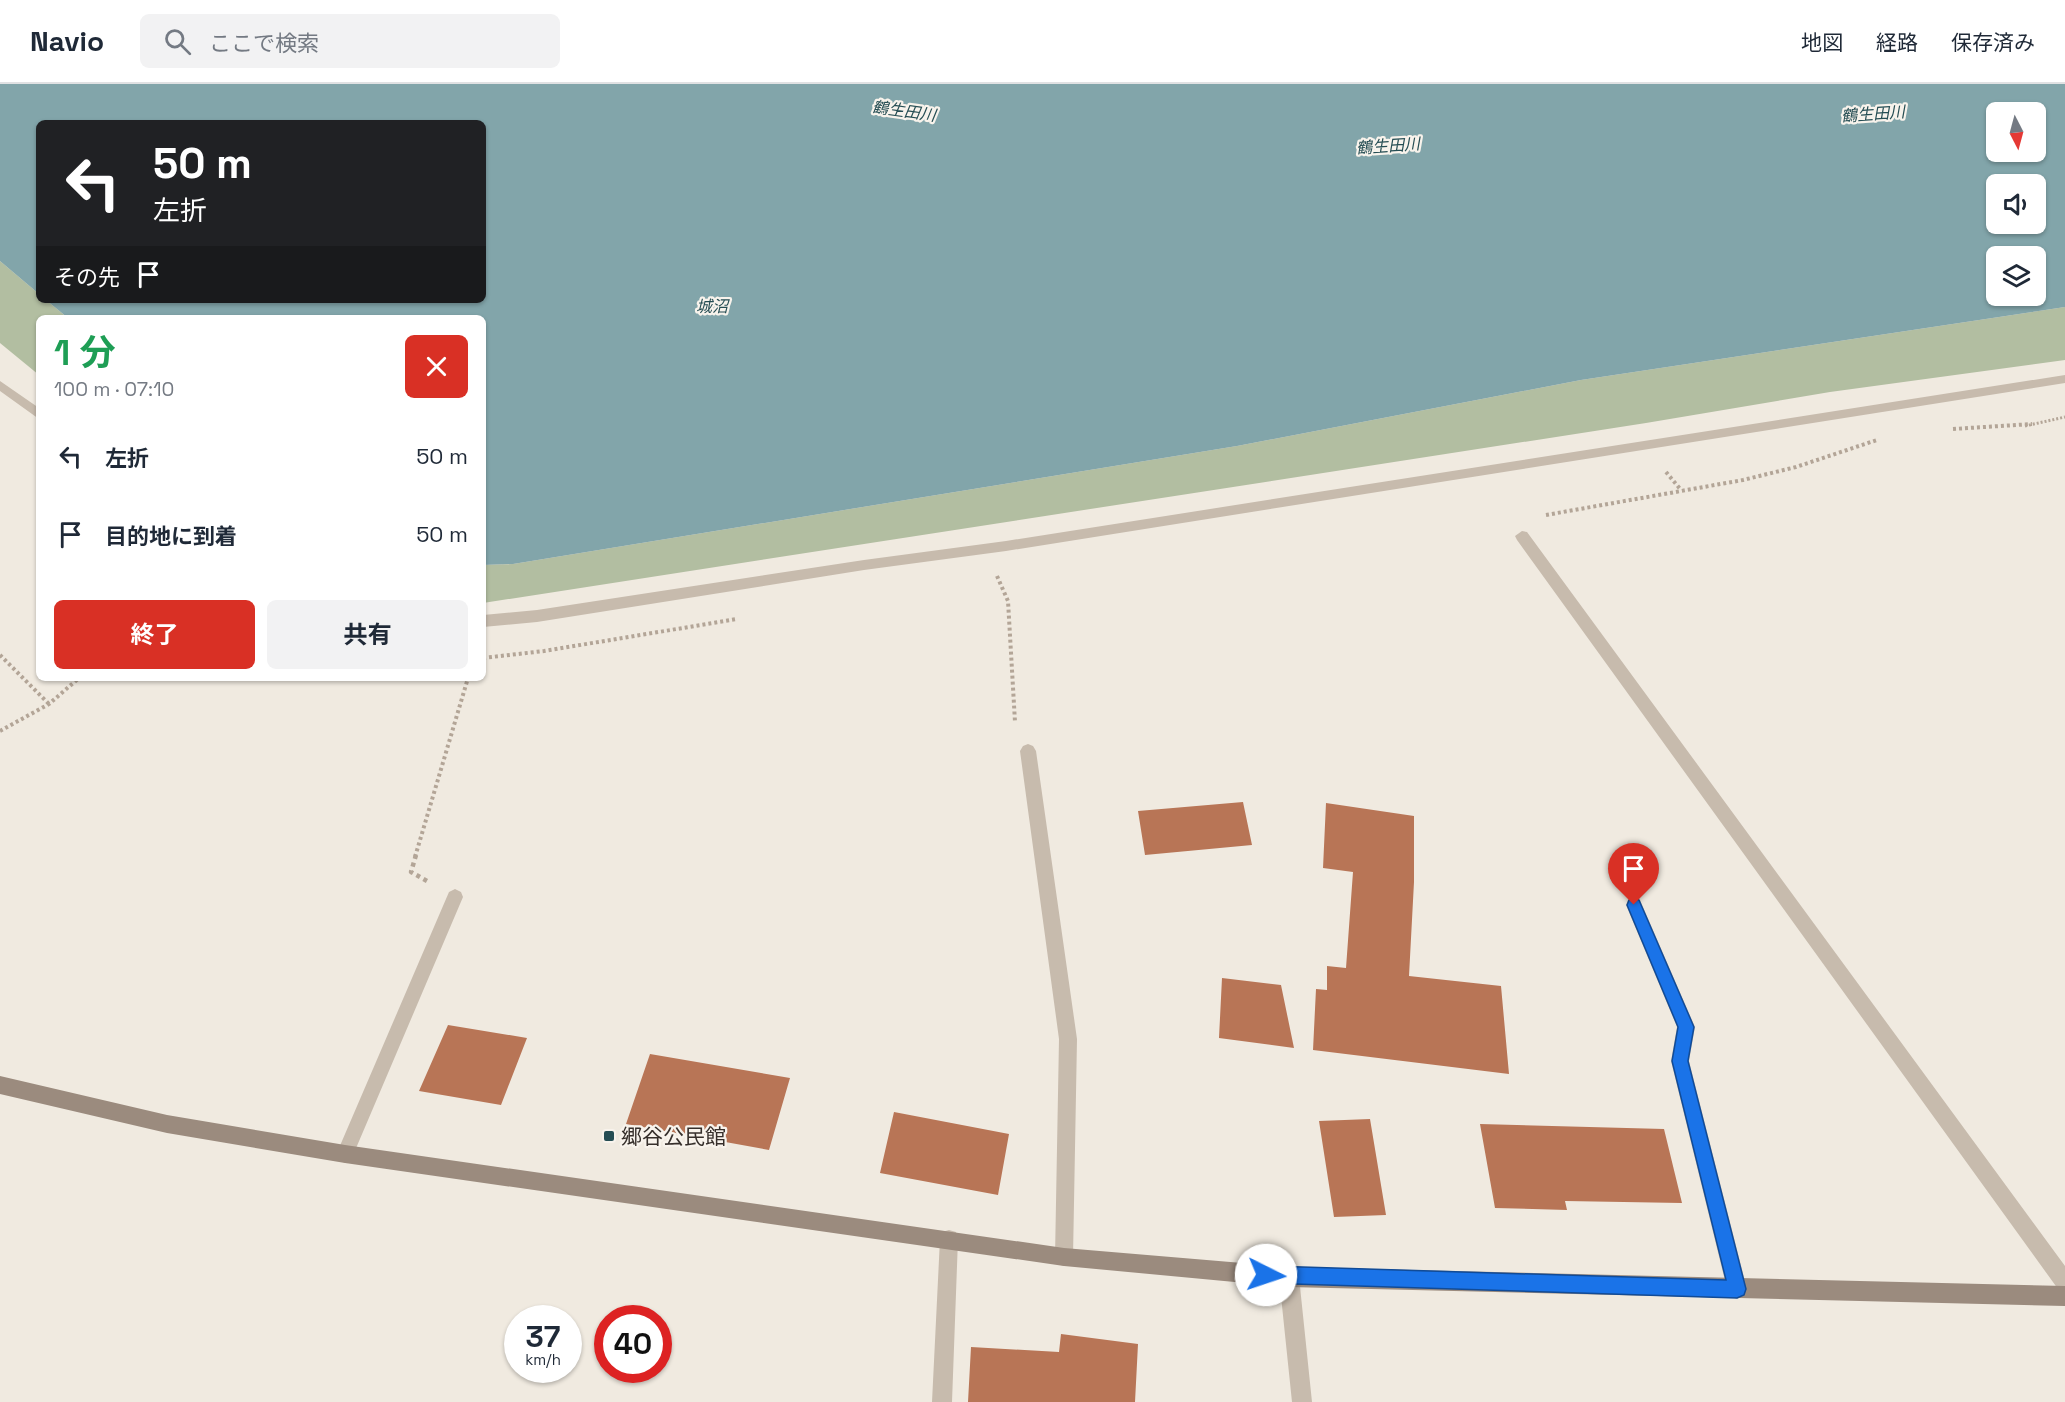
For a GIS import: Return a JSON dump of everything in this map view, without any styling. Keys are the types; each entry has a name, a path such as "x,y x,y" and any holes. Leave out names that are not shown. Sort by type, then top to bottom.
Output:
{"street":[{"path":"486,621 537,616 864,565 991,548 2065,379"},
{"path":"0,385 36,413"},
{"path":"1521,536 2065,1282"},
{"path":"1028,751 1068,1039 1064,1257"},
{"path":"345,1154 455,897"},
{"path":"1634,905 1686,1027 1680,1061 1737,1289"},
{"path":"0,1085 167,1124 345,1154 1064,1257 1289,1276 2065,1296"},
{"path":"942,1402 949,1239"},
{"path":"1289,1276 1302,1402"}],"path":[{"path":"1941,429 2024,426 2065,417"},
{"path":"1521,536 1530,520 1547,515 1743,480 1796,467 1881,439"},
{"path":"991,548 996,576 1008,601 1016,738 1028,751"},
{"path":"0,655 49,704"},
{"path":"0,731 49,704 76,681"},
{"path":"455,897 411,872 467,681"}],"green space":[{"path":"0,261 36,291 36,303 50,303 64,315 36,315 36,373 0,343"},
{"path":"2065,307 2065,360 1830,392 1646,423 486,603 486,565 513,564 1237,446 1581,380"}],"water":[{"name":"城沼","path":"0,84 2065,84 2065,307 1581,380 1237,446 513,564 486,565 486,315 64,315 50,303 486,303 486,120 36,120 36,291 0,261"}],"building":[{"path":"1243,802 1252,845 1145,855 1138,811"},
{"path":"1326,803 1414,816 1414,882 1409,976 1501,986 1509,1074 1313,1050 1316,989 1327,990 1327,966 1346,968 1353,872 1323,868"},
{"path":"1222,978 1281,985 1294,1048 1219,1038"},
{"path":"448,1025 527,1038 501,1105 419,1091"},
{"path":"650,1054 790,1078 769,1150 626,1124"},
{"path":"894,1112 1009,1134 998,1195 880,1173"},
{"path":"1370,1119 1386,1215 1334,1217 1319,1121"},
{"path":"1480,1124 1664,1129 1682,1203 1565,1201 1567,1210 1495,1208"},
{"path":"1061,1334 1138,1344 1135,1402 968,1402 971,1347 1059,1352"}],"place":[{"name":"郷谷公民館","path":"609,1136"}],"route":[{"path":"1266,1275 1737,1289 1680,1061 1686,1027 1634,905"}],"water label":[{"name":"鶴生田川","path":"904,111"},
{"name":"鶴生田川","path":"1873,114"},
{"name":"鶴生田川","path":"1388,146"}]}
